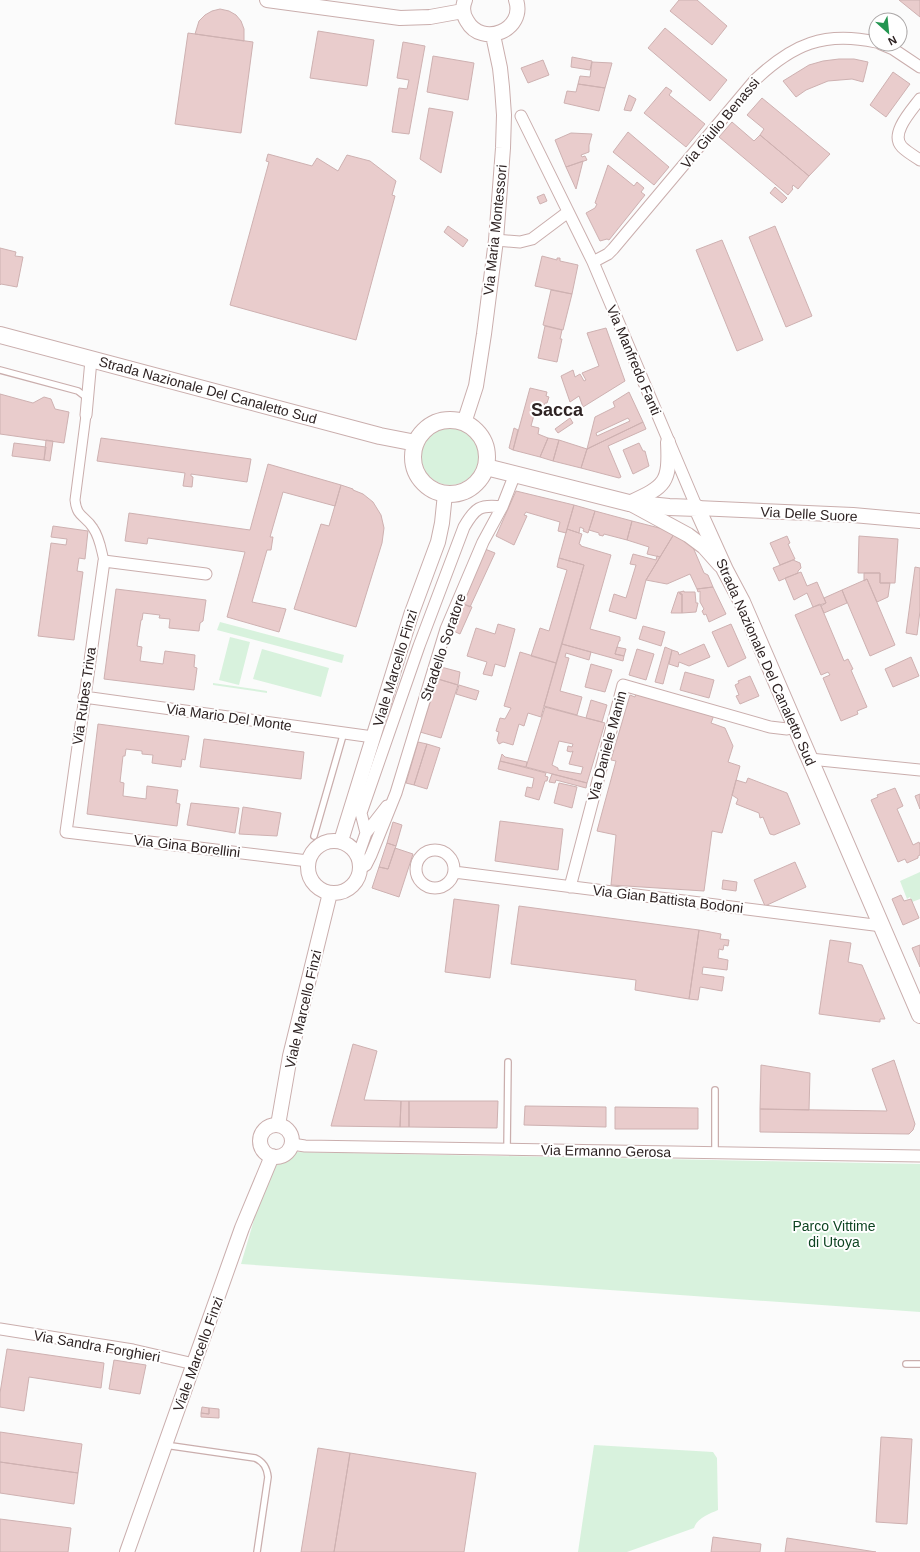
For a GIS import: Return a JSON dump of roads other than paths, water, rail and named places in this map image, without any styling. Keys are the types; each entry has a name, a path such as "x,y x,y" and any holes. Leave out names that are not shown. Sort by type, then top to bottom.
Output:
{"main road":[{"name":"Strada Nazionale Del Canaletto Sud","path":"0,335 380,436 416,443"},
{"path":"449,420 464,423 471,427 481,437 487,451 486,467 483,474 474,486 460,493 445,494 433,491 420,479 415,470 413,452 416,443 426,429 433,424 449,420"},
{"path":"486,467 629,503 697,508"},
{"name":"Strada Nazionale Del Canaletto Sud","path":"697,508 725,570 742,602 920,1015"}],"street":[{"path":"267,0 400,18 430,17 464,6 465,18 474,29 479,33 493,35 500,33 512,24 517,11 516,0"},
{"name":"Via Maria Montessori","path":"464,423 478,378 496,240 503,148 504,115 500,68 493,35"},
{"name":"Via Giulio Benassi","path":"593,262 608,254 613,249 755,80 769,67 788,54 816,42 845,38 868,41"},
{"path":"898,52 920,67"},
{"path":"920,99 900,128 898,138 902,147 920,160"},
{"name":"Via Manfredo Fanti","path":"521,116 593,262 697,508"},
{"path":"496,240 520,242 532,239 568,212"},
{"path":"91,360 75,506 78,512 92,526 97,534 104,561 206,574"},
{"path":"629,503 654,491 666,479 669,464 668,442"},
{"name":"Stradello Soratore","path":"396,792 366,833 359,862 366,866 396,792 446,629 483,542 502,507 515,474"},
{"name":"Viale Marcello Finzi","path":"341,841 411,615 438,542 442,523 445,494"},
{"path":"629,503 688,535 704,547 725,570"},
{"name":"Stradello Soratore","path":"366,833 361,813 419,646 464,527 469,517 478,508 483,506 502,507"},
{"name":"Via Delle Suore","path":"697,508 853,515 920,521"},
{"name":"Via Rubes Triva","path":"66,832 104,561"},
{"name":"Via Daniele Manin","path":"570,886 623,685 770,727 787,729 796,727"},
{"name":"Via Mario Del Monte","path":"84,697 373,737"},
{"path":"810,759 920,770"},
{"name":"Via Gina Borellini","path":"66,832 308,860"},
{"path":"341,841 348,844 359,862 356,881 352,886 340,893 330,893 320,890 310,880 308,860 318,845 325,842 341,841"},
{"name":"Via Gian Battista Bodoni","path":"454,872 882,926"},
{"name":"Viale Marcello Finzi","path":"278,1125 290,1056 330,893"},
{"path":"278,1125 287,1130 292,1139 292,1144 282,1156 272,1156 263,1150 260,1140 264,1130 268,1127 278,1125"},
{"name":"Via Ermanno Gerosa","path":"292,1144 306,1146 507,1150 920,1156"},
{"name":"Viale Marcello Finzi","path":"127,1552 242,1228 272,1156"},
{"name":"Via Sandra Forghieri","path":"0,1329 133,1350 194,1364"}],"lane":[{"path":"0,370 78,391 87,398"},
{"path":"314,836 344,732"},
{"path":"507,1150 508,1062"},
{"path":"714,1090 715,1153"},
{"path":"906,1364 920,1364"},
{"path":"165,1445 255,1458 264,1463 268,1477 257,1552"}],"district":[{"name":"Sacca","path":"557,410"}],"park label":[{"name":"Parco Vittime di Utoya","path":"834,1234"}]}
